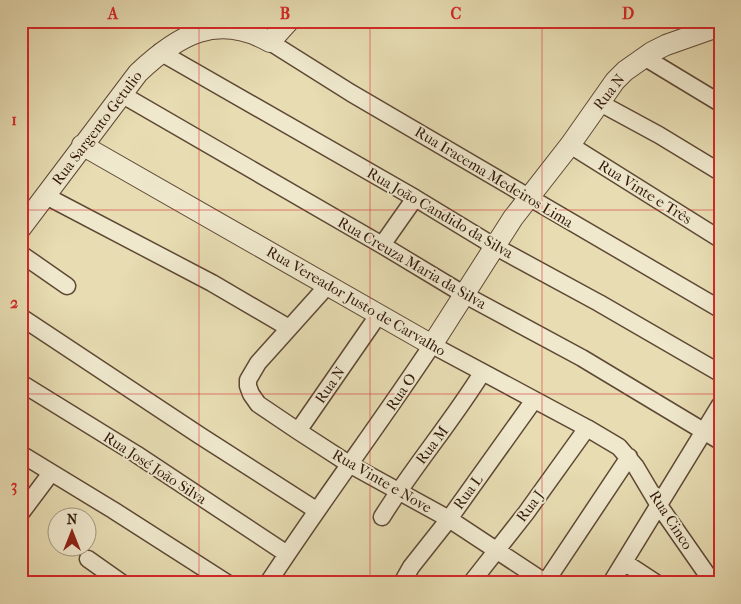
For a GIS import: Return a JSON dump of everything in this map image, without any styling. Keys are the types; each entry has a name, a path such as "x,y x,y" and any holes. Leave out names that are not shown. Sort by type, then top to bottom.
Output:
{"street":[{"path":"270,42 289,21"},
{"name":"Rua Sargento Getulio","path":"21,228 138,72 160,52 171,44 223,24 248,31 270,42"},
{"name":"Rua N","path":"528,198 625,71 644,57 666,45 715,32"},
{"name":"Rua Iracema Medeiros Lima","path":"270,42 351,93 720,309"},
{"name":"Rua João Candido da Silva","path":"160,52 415,198 494,246 600,303 720,373"},
{"path":"644,57 720,103"},
{"name":"Rua Creuza Maria da Silva","path":"121,94 465,295 582,358 720,441"},
{"path":"600,103 659,135 720,172"},
{"name":"Rua Vereador Justo de Carvalho","path":"82,145 432,345 587,428 619,447 629,457"},
{"name":"Rua Vinte e Três","path":"570,145 720,239"},
{"path":"46,196 212,283 289,328"},
{"path":"382,245 415,198"},
{"name":"Rua O","path":"268,583 316,510 383,419 465,295 494,246 528,198"},
{"path":"21,254 67,286"},
{"name":"Rua Vinte e Nove","path":"328,286 258,363 248,380 250,394 258,404 349,464 449,519 546,583"},
{"name":"Rua N","path":"298,431 379,314"},
{"path":"21,317 200,436 316,510"},
{"name":"Rua M","path":"382,516 398,490 454,416 482,372"},
{"name":"Rua José João Silva","path":"21,383 136,454 287,554"},
{"name":"Rua L","path":"402,583 411,567 449,519 534,400"},
{"path":"610,583 720,405"},
{"name":"Rua J","path":"471,583 551,480 587,428"},
{"path":"21,454 113,510 226,583"},
{"path":"546,583 629,457"},
{"name":"Rua Cinco","path":"629,457 644,478 658,504 713,583"},
{"path":"21,513 51,473"},
{"path":"88,559 122,583"},
{"path":"624,562 656,583"}]}
